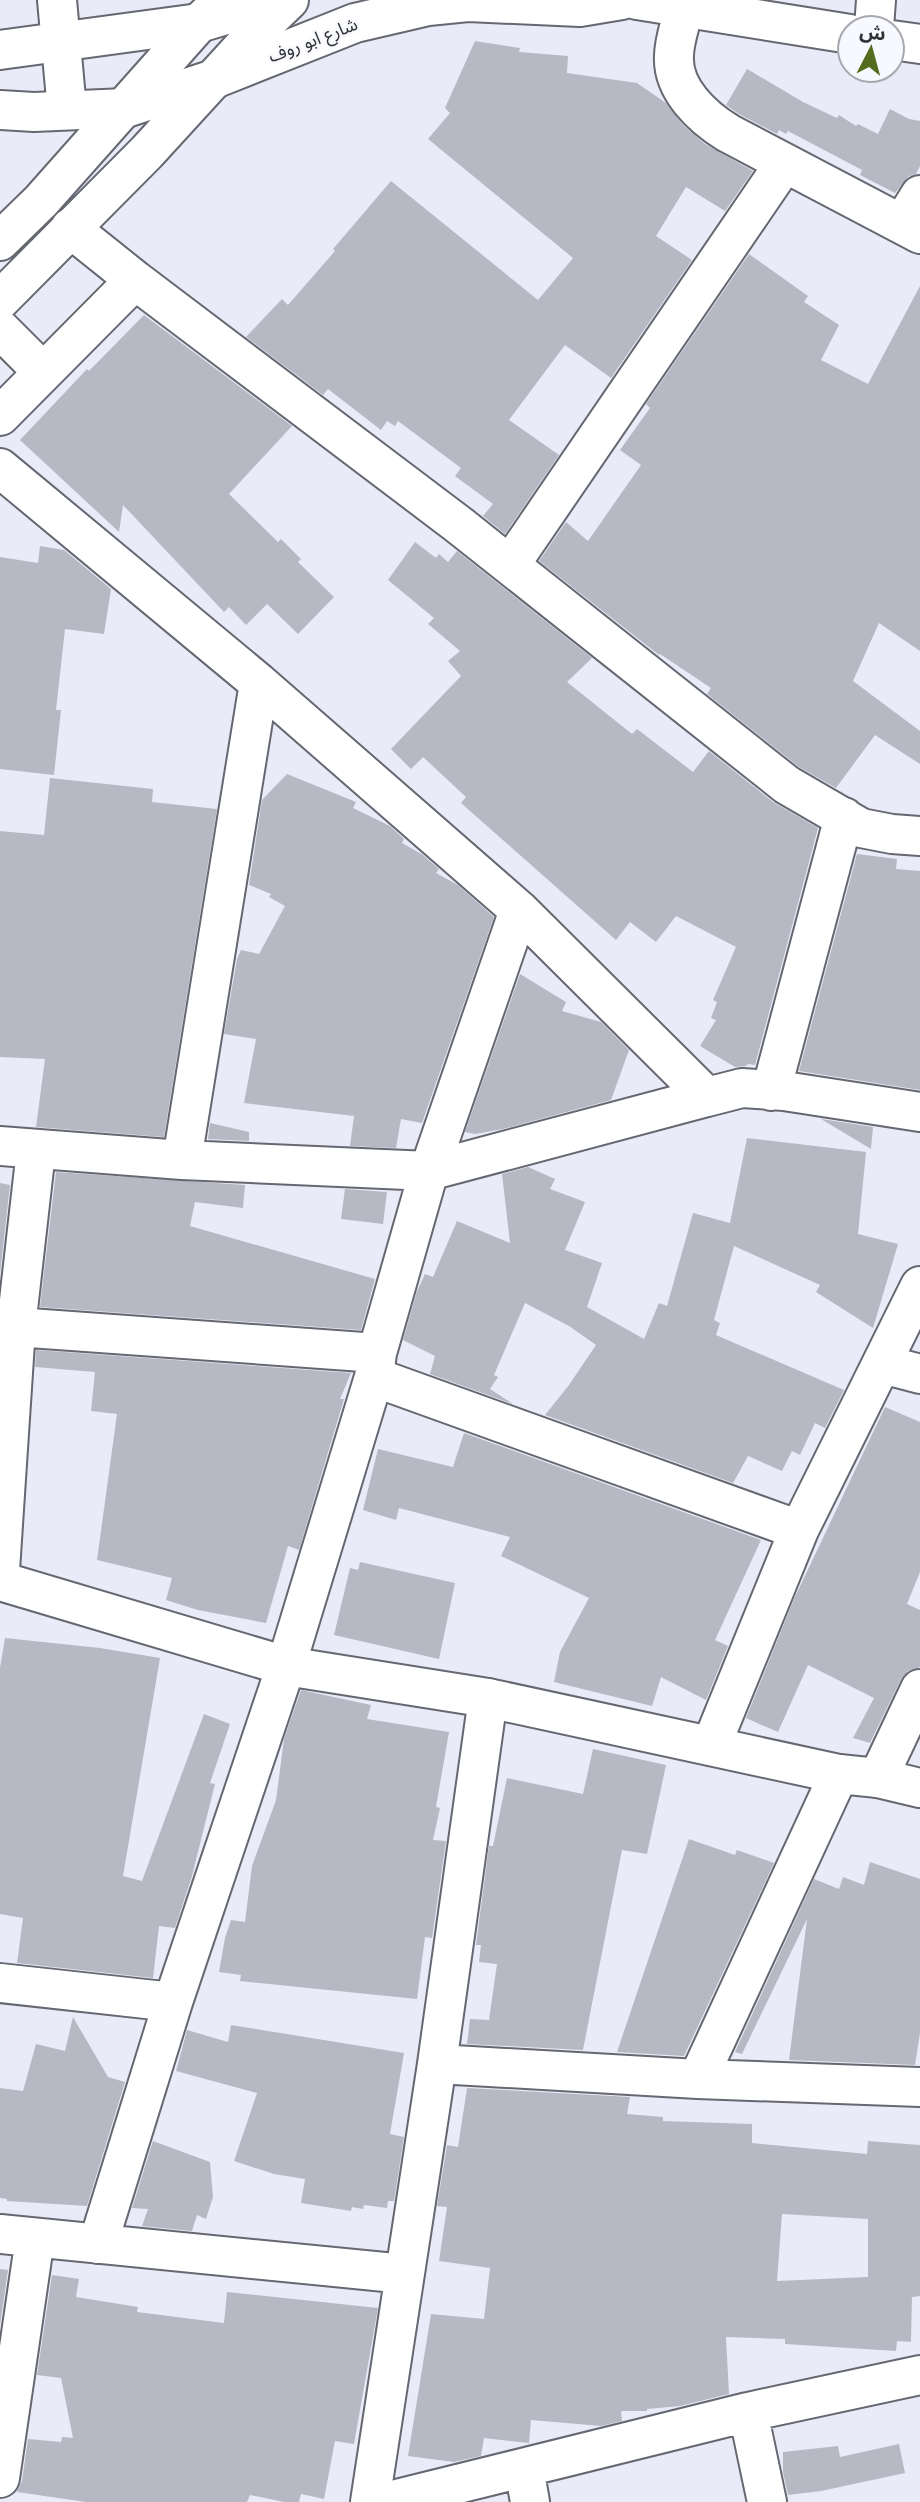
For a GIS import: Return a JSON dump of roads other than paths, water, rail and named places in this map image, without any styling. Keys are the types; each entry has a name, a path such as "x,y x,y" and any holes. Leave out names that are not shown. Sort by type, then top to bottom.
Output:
{"street":[{"path":"57,0 67,110"},
{"path":"0,50 60,42 276,0"},
{"path":"0,300 147,152 289,0"},
{"name":"شارع ابو روف","path":"0,110 126,107 214,79 355,23 428,6 468,2 580,7 622,0"},
{"path":"637,0 836,32"},
{"path":"684,8 674,54 674,69 684,92 715,126 784,164 914,218"},
{"path":"0,241 41,201 211,12"},
{"path":"510,565 784,164"},
{"path":"70,228 510,565 788,785 861,828 920,836"},
{"path":"0,415 135,280"},
{"path":"0,329 43,372"},
{"path":"0,468 259,682 519,911 707,1097"},
{"path":"182,1160 259,682"},
{"path":"771,1091 844,817"},
{"path":"99,2244 173,2002 286,1666 429,1171 519,911"},
{"path":"0,1570 16,1327 18,1149 182,1160 429,1171 742,1088 920,1112"},
{"path":"711,1746 799,1531 920,1286"},
{"path":"16,1327 375,1365 799,1531"},
{"path":"882,1364 920,1374"},
{"path":"0,1581 286,1666 488,1698 920,1788"},
{"path":"878,1778 920,1689"},
{"path":"370,2502 437,2064 488,1698"},
{"path":"698,2079 839,1773"},
{"path":"0,1983 173,2002"},
{"path":"437,2064 698,2079 920,2087"},
{"path":"0,2478 18,2236 405,2274"},
{"path":"385,2502 527,2485 748,2412 920,2375"},
{"path":"748,2412 767,2502"}]}
